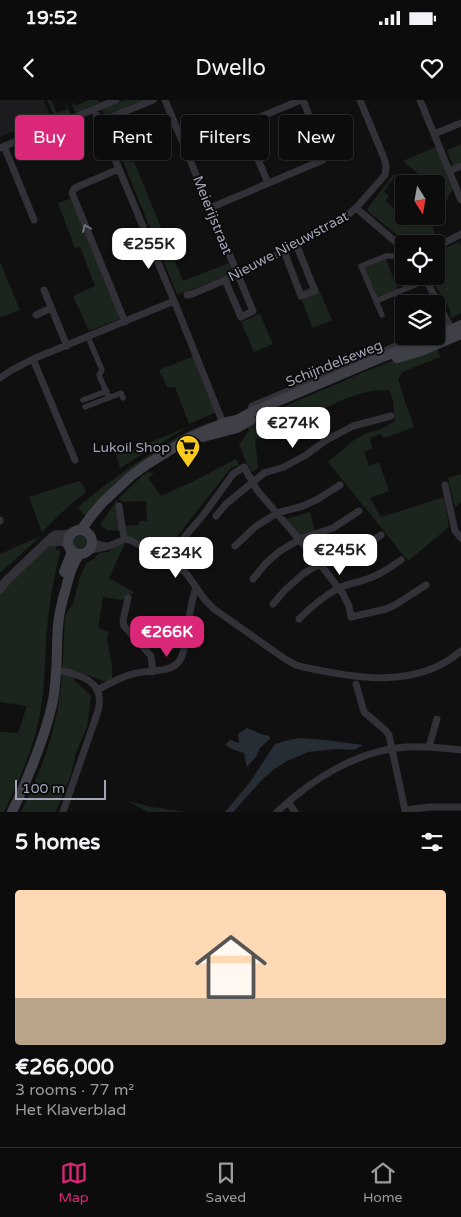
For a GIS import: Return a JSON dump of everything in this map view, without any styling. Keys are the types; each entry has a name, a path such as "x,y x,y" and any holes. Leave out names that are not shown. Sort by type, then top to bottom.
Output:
{"main road":[{"name":"Schijndelseweg","path":"445,333 458,330"},
{"name":"Schijndelseweg","path":"183,442 190,442 198,438 237,428 271,409 393,359 421,351 458,330"},
{"name":"Schijndelseweg","path":"12,812 26,783 48,719 50,670 54,666 55,610 60,583 71,554 80,542 92,515 103,502 131,476 197,433 237,420 250,412 408,345"},
{"path":"215,434 218,430 224,428 223,423"}],"street":[{"path":"34,220 2,147 116,100"},
{"path":"116,115 153,100"},
{"name":"Meierijstraat","path":"165,100 181,138"},
{"path":"210,208 323,160 325,156 323,150 302,100 265,115"},
{"name":"Nieuwe Nieuwstraat","path":"187,295 238,275 333,224 356,208 382,180 385,175 386,166 384,158 360,100"},
{"path":"420,100 461,200"},
{"path":"94,109 223,423"},
{"path":"434,134 461,123"},
{"name":"Meierijstraat","path":"190,160 254,312 241,317 225,280"},
{"path":"258,160 268,183"},
{"path":"449,171 461,166"},
{"path":"119,170 77,187 72,194 125,322"},
{"path":"356,208 395,241"},
{"path":"445,243 460,236"},
{"path":"284,251 301,296 315,291 296,244"},
{"path":"382,315 361,266 386,256 395,256"},
{"path":"376,301 410,285"},
{"path":"427,285 458,330"},
{"path":"44,290 67,346"},
{"path":"0,378 18,367 174,301"},
{"path":"36,314 51,308"},
{"path":"88,337 102,370 99,375 109,398"},
{"path":"34,360 75,460"},
{"path":"83,400 107,391"},
{"path":"85,407 121,393 123,398"},
{"path":"216,516 226,504 264,473 284,467 353,426 391,416"},
{"path":"166,559 204,514 236,471 244,467 253,483 343,594 349,606 351,617 386,609 426,584"},
{"path":"235,546 256,527 277,513 318,500 340,485"},
{"path":"445,485 455,531 461,538"},
{"path":"120,506 124,539"},
{"path":"253,579 266,563 280,551 299,539 333,528 359,511"},
{"path":"0,589 3,582 55,535 99,550 110,547 124,539 130,540 166,559 186,573 214,609 285,659 303,667 374,678 399,678 428,671 446,662 461,651"},
{"path":"274,604 285,590 303,574 324,561 351,553 381,535"},
{"path":"299,619 310,608 338,588 369,579 401,560"},
{"path":"97,690 137,672 153,672 176,665 183,656 192,598 196,588"},
{"path":"128,598 123,621 124,626 151,656 153,672"},
{"path":"54,666 88,679 100,697 98,711 63,812"},
{"path":"356,684 364,712 387,731 389,735 405,811 430,807 461,807"},
{"path":"429,747 437,719"},
{"path":"277,812 308,786 342,766 368,755 404,747 461,750"},
{"path":"288,802 295,812"}],"shaded area":[{"path":"0,100 44,100 50,115 15,115 15,131 0,137"},
{"path":"47,100 51,100 57,113 67,109 65,105 67,105 70,115 54,115"},
{"path":"89,100 98,100 99,103 78,112 74,111 72,102 75,106"},
{"path":"124,100 146,100 115,115 104,115 102,109"},
{"path":"461,144 461,164 453,166 447,150"},
{"path":"436,147 453,188 445,204 445,175 419,175 403,161"},
{"path":"123,160 133,160 183,281 229,263 231,273 229,275 177,295"},
{"path":"393,175 395,175 384,192 389,196 385,201 395,209 395,225 434,225 435,235 397,235 367,209"},
{"path":"72,198 122,318 89,331 73,296 95,286 80,247 75,248 58,203"},
{"path":"459,242 461,246 461,313 451,318 450,310 445,302 445,295 441,295 435,285 445,285 445,248"},
{"path":"385,257 398,290 376,299 363,266"},
{"path":"0,262 20,310 0,318"},
{"path":"317,285 332,320 313,328 298,292"},
{"path":"260,314 273,344 254,352 241,322"},
{"path":"437,347 440,357 402,372 398,380 414,427 384,438 381,434 370,438 372,449 364,452 369,466 379,462 389,491 370,498 381,517 444,497 449,527 408,561 328,462 354,440 395,421 393,400 389,390 358,394 318,412 295,429 279,437 255,439 258,468 252,472 247,465 239,445 249,431 247,425 264,415 362,373 389,362"},
{"path":"194,356 216,412 189,424 175,387 167,387 159,370"},
{"path":"210,422 211,425 131,470 112,487 87,517 82,513 78,507 123,472 172,440"},
{"path":"187,427 120,468 115,452 128,447 130,451"},
{"path":"236,459 239,465 231,468 164,553 136,539 125,536 124,526 139,525 139,521 147,521 146,501 123,502 118,499 143,475 148,472 154,474 148,478 161,496"},
{"path":"461,474 461,501 455,508 448,478"},
{"path":"79,481 86,492 42,532 29,497"},
{"path":"117,500 120,531 108,530 100,525"},
{"path":"310,512 315,531 299,536 285,519"},
{"path":"77,535 83,535 87,542 83,549 77,549 73,545 73,539"},
{"path":"41,536 0,573 0,554"},
{"path":"120,543 125,543 109,578 134,592 122,600 103,597 98,628 109,632 107,638 112,667 112,684 74,670 74,680 91,696 87,727 76,753 71,775 55,812 21,812 43,761 56,716 61,688 65,618 67,612 73,604 86,563 94,559 99,553 108,552"},
{"path":"53,544 59,545 56,546 56,550 59,549 60,553 48,619 40,716 22,772 4,812 0,812 0,732 18,733 27,706 0,702 0,591 45,547"},
{"path":"247,728 269,736 270,739 260,748 256,757 247,767 244,753 225,745 230,740 239,743 238,734"},
{"path":"299,738 363,745 354,750 336,749 308,752 285,762 262,780 233,812 225,812 250,782 275,744"},
{"path":"127,801 152,807 186,812 148,812"}],"place":[{"name":"Lukoil Shop","path":"188,468"}]}
